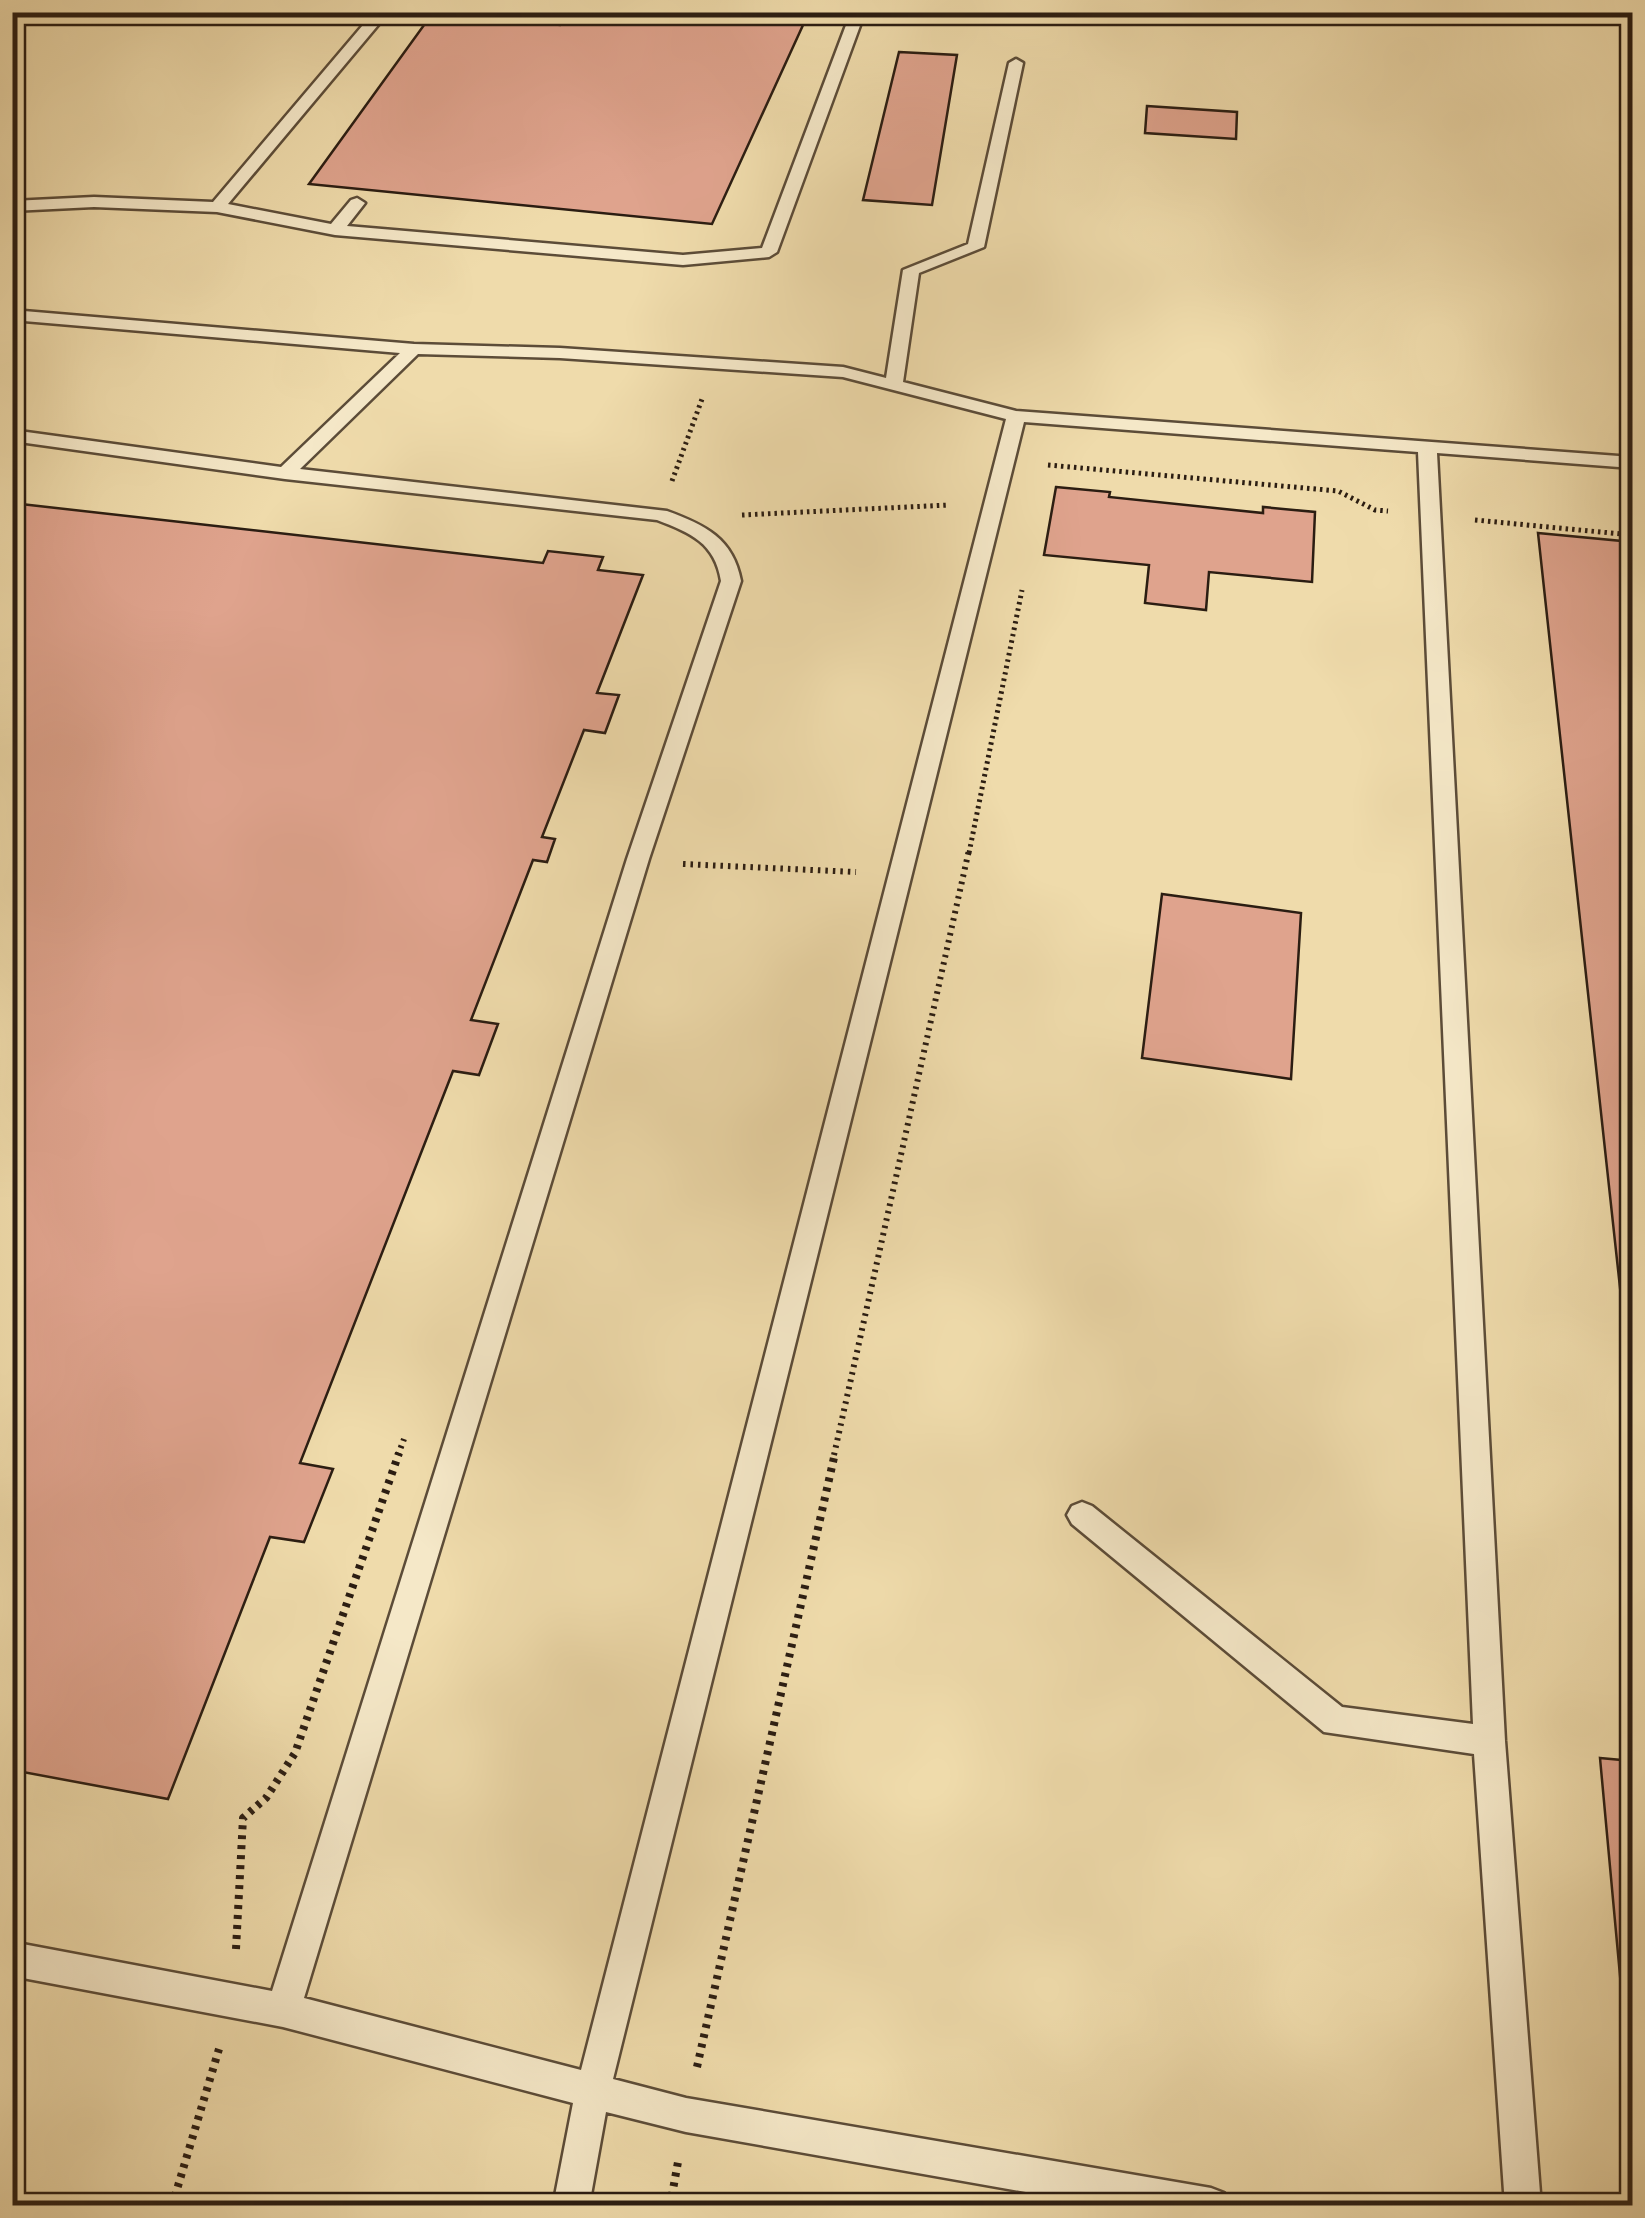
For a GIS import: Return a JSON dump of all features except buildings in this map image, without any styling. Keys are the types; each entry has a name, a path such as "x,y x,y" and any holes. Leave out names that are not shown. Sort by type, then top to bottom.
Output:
{"lane":[{"path":"217,207 382,12"},
{"path":"12,206 94,202 217,207 335,230 683,260 769,252 858,12"},
{"path":"894,385 911,270 976,247 1016,63"},
{"path":"335,230 357,202"},
{"path":"12,315 414,349 843,372 1016,416 1632,462"},
{"path":"284,473 414,349"},
{"path":"570,2206 593,2090 1016,416"},
{"path":"12,435 284,473 660,515 698,531 722,548 729,562 731,581 638,859 283,2010"},
{"path":"1427,444 1489,1740 1523,2206"},
{"path":"1082,1515 1335,1722 1489,1740"},
{"path":"12,1959 283,2010 686,2115 1211,2206"}],"path":[{"path":"660,515 715,364"},
{"path":"1046,476 1048,463 1338,491 1376,510 1632,534"},
{"path":"670,2206 686,2115 962,888 1024,583"},
{"path":"638,859 850,872 962,888"}]}
